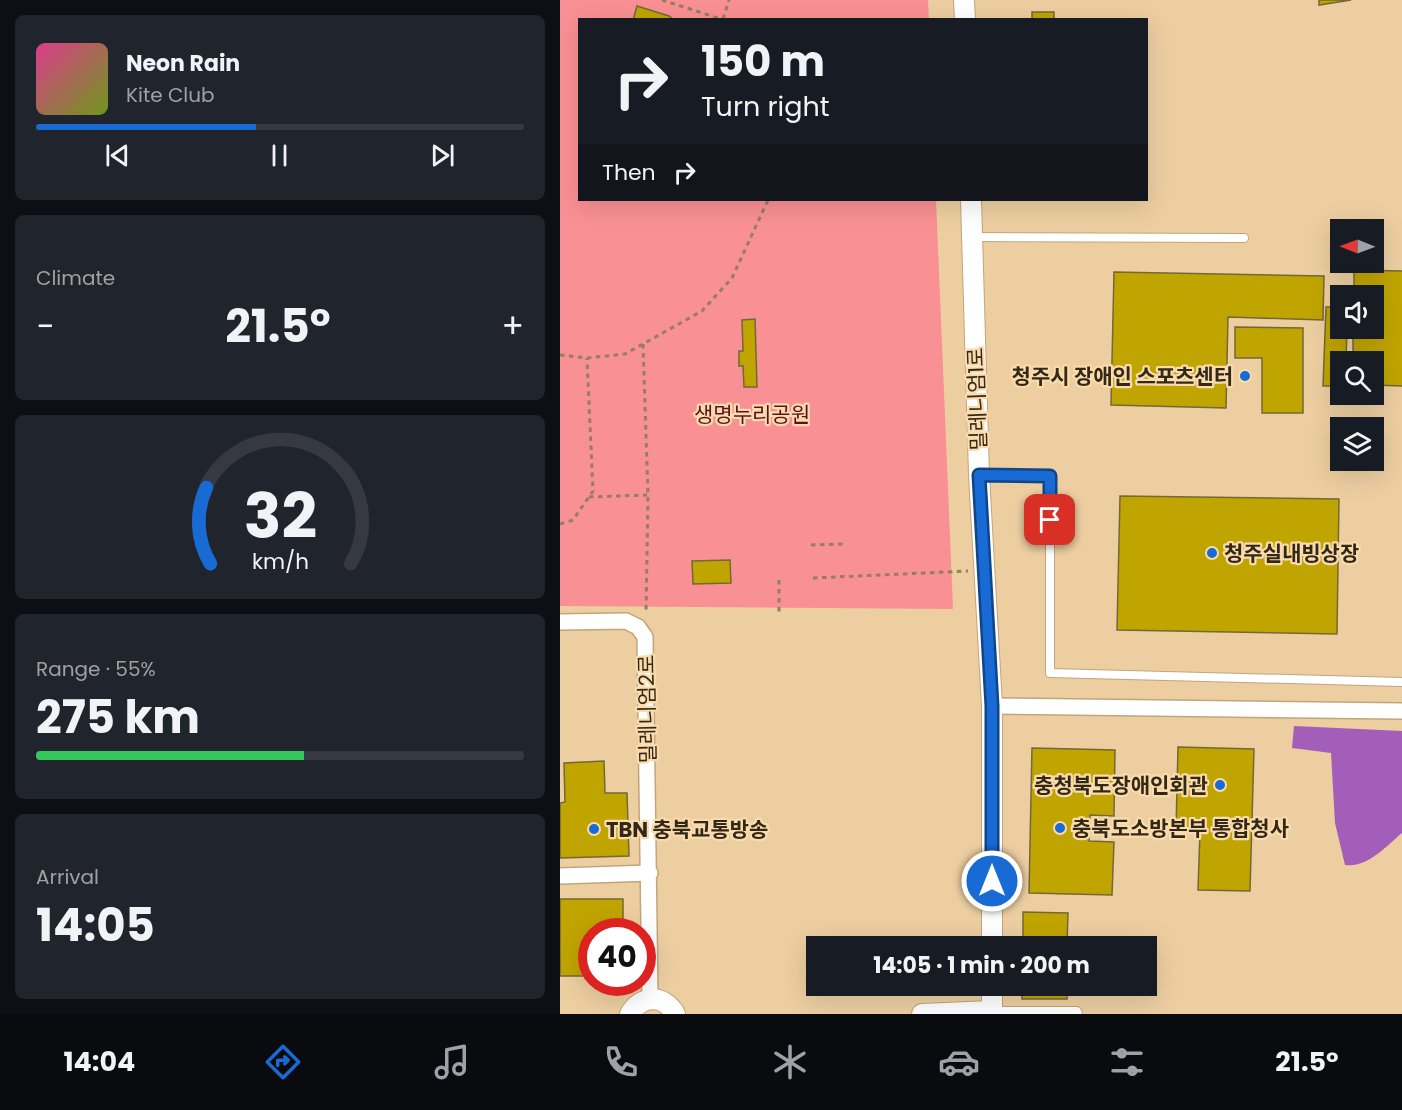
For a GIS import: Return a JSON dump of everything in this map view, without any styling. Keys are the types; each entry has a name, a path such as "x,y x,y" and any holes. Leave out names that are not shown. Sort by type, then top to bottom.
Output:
{"street":[{"path":"964,0 965,18"},
{"name":"밀레니엄1로","path":"971,201 979,475 992,706 992,936"},
{"name":"밀레니엄2로","path":"560,622 626,621 638,627 645,637 650,999"},
{"path":"992,706 1403,711"},
{"path":"560,876 650,873"},
{"path":"922,1014 992,1011 992,996"},
{"path":"630,1014 635,1005 650,999 666,1003 675,1014"}],"lane":[{"path":"972,237 1244,238"},
{"path":"979,475 1050,476 1050,673 1403,682"},
{"path":"992,1011 1077,1011 1078,1014"}],"path":[{"path":"662,0 721,18"},
{"path":"724,18 729,0"},
{"path":"560,355 587,358 625,354 702,311 732,278 768,201"},
{"path":"643,344 648,495 645,637"},
{"path":"560,524 573,519 593,491 587,358"},
{"path":"589,497 648,495"},
{"path":"811,545 843,544"},
{"path":"813,578 985,570"},
{"path":"779,580 779,614"}],"green space":[{"name":"생명누리공원","path":"560,0 928,0 929,18 578,18 578,201 936,201 953,609 560,606"}],"shaded area":[{"path":"1294,726 1402,731 1402,833 1369,860 1345,865 1335,823 1331,753 1292,748"}],"building":[{"path":"1319,0 1351,0 1319,5"},
{"path":"637,6 672,18 634,18"},
{"path":"1032,12 1054,12 1054,18 1032,18"},
{"path":"1403,271 1403,386 1384,385 1384,351 1353,351 1353,339 1384,339 1384,285 1354,285 1354,273"},
{"path":"1114,272 1324,276 1323,320 1228,317 1226,408 1111,405"},
{"path":"1326,307 1330,307 1330,339 1347,339 1346,351 1330,351 1330,386 1323,386"},
{"path":"755,319 757,387 744,387 743,366 739,366 739,351 743,351 742,320"},
{"path":"1235,327 1303,328 1303,413 1262,413 1262,358 1235,358"},
{"path":"1120,496 1339,499 1337,634 1117,630"},
{"path":"730,560 731,583 693,584 692,561"},
{"path":"1178,747 1254,749 1250,891 1198,890 1200,830 1176,829"},
{"name":"충북도소방본부 통합청사","path":"1032,748 1115,750 1114,816 1090,815 1089,841 1114,842 1112,895 1029,893"},
{"name":"TBN 충북교통방송","path":"604,761 605,793 627,793 629,856 560,858 560,803 565,802 564,763"},
{"path":"560,899 623,899 623,918 578,918 578,976 560,976"},
{"path":"1023,912 1068,913 1067,936 1023,936"},
{"path":"1022,996 1067,996 1067,999 1022,999"}],"place":[{"name":"청주시 장애인 스포츠센터","path":"1245,376"},
{"name":"청주실내빙상장","path":"1212,553"},
{"name":"충청북도장애인회관","path":"1220,785"},
{"name":"충북도소방본부 통합청사","path":"1060,828"},
{"name":"TBN 충북교통방송","path":"594,829"}],"route":[{"path":"992,881 992,706 979,475 1050,476 1050,520"}]}
